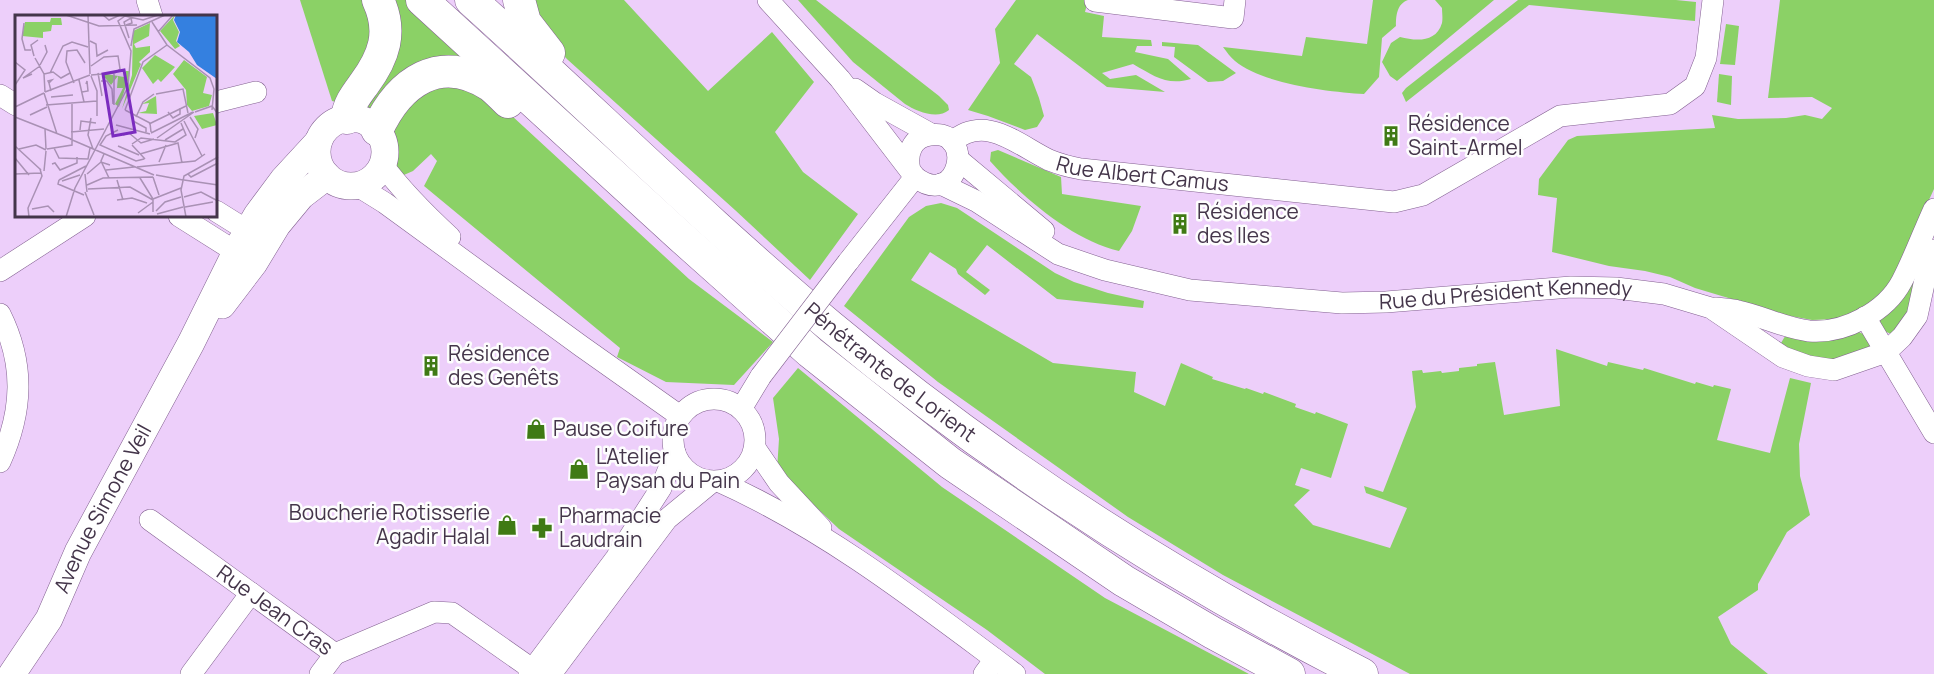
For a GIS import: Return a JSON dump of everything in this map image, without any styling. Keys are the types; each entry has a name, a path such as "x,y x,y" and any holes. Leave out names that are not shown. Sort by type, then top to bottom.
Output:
{"highway":[{"path":"347,118 350,104 374,71 386,41 387,25 378,0"},
{"name":"Pénétrante de Lorient","path":"423,0 654,213 810,352 950,463 1124,581 1288,674"},
{"name":"Pénétrante de Lorient","path":"471,0 701,214 831,327 917,394 1057,495 1145,553 1238,608 1362,674"},
{"path":"519,0 525,22 544,48 737,223 917,394"},
{"path":"376,130 384,113 395,98 407,86 423,77 458,72 474,78 491,87 661,240 810,352"}],"main road":[{"path":"347,118 364,120 376,130 383,142 384,150 382,164 370,180 356,185 344,185 327,176 319,164 317,150 318,142 328,126 347,118"},
{"name":"Avenue Simone Veil","path":"12,674 49,619 78,552 191,343 242,242 283,180 318,142"},
{"name":"Avenue Simone Veil","path":"191,343 243,279 277,225 301,196 327,176"}],"street":[{"path":"147,0 152,15"},
{"path":"768,0 840,79 913,174 927,184 941,184 954,175 958,168 955,151 946,137 931,134 875,103 840,79"},
{"path":"1095,1 1233,18 1235,0"},
{"name":"Rue Albert Camus","path":"955,151 961,134 980,130 999,132 1049,160 1081,169 1394,202 1424,195 1560,116 1670,104 1695,86 1706,58 1713,0"},
{"path":"218,102 256,92"},
{"path":"0,95 15,104"},
{"path":"913,174 908,162 912,147 917,141 931,134"},
{"name":"Rue du Président Kennedy","path":"955,151 1058,244 1105,270"},
{"path":"382,164 395,183 413,202 510,293"},
{"path":"741,409 761,376 913,174"},
{"name":"Rue du Président Kennedy","path":"941,184 976,201 1058,254 1105,270 1190,290 1342,303 1386,302 1571,287 1616,288 1664,294 1711,308 1783,357 1808,366 1834,370 1886,352"},
{"path":"356,185 385,203 681,417"},
{"path":"1711,308 1738,310 1786,326 1810,331 1831,330 1856,323 1881,307 1901,283 1934,209"},
{"path":"218,213 242,242"},
{"path":"0,271 82,218"},
{"path":"184,218 242,242"},
{"path":"1886,352 1902,337 1917,316 1929,261 1934,250"},
{"path":"0,314 9,333 18,378 15,420 11,439 0,462"},
{"path":"1865,317 1934,433"},
{"path":"537,672 667,519 716,482 732,478 742,471 750,460 755,448 753,427 741,409 720,399 698,402 688,408 681,417 674,434 675,453 680,465 700,479 716,482 759,499 838,546 990,667 1015,674"},
{"path":"755,448 779,483 838,546"},
{"path":"537,672 616,558 661,488 675,453"},
{"name":"Rue Jean Cras","path":"150,520 335,654 434,612 452,613 537,672"},
{"path":"191,674 251,593"},
{"path":"320,674 335,654"}],"green space":[{"path":"300,0 367,0 375,29 343,104 332,101"},
{"path":"391,0 406,0 475,64 373,114 359,112"},
{"path":"528,0 624,0 708,91 772,32 814,82 775,132 803,172 858,214 810,280 568,60 554,46"},
{"path":"798,0 816,0 939,96 948,105 949,110 933,114 921,112 905,104 853,62"},
{"path":"1016,0 1088,0 1085,12 1104,16 1102,37 1151,40 1152,46 1137,46 1135,52 1168,59 1191,79 1168,80 1154,76 1133,64 1102,73 1110,79 1136,75 1165,92 1107,87 1037,34 1014,64 1031,77 1039,98 1044,116 1037,127 1025,130 968,110 1000,63 995,29"},
{"path":"1373,0 1408,0 1399,7 1396,26 1382,38 1379,77 1364,94 1315,89 1262,76 1235,61 1223,47 1302,56 1306,37 1367,44"},
{"path":"1435,0 1494,0 1397,81 1390,76 1382,62 1391,43 1400,37 1425,39 1439,30 1442,23 1442,8"},
{"path":"1518,0 1696,2 1695,21 1529,5 1406,102 1402,93 1406,88"},
{"path":"1780,0 1934,0 1934,189 1894,276 1878,298 1857,312 1837,319 1812,320 1785,315 1695,288 1670,277 1609,266 1552,252 1557,198 1538,195 1539,179 1568,140 1577,136 1715,128 1712,115 1738,119 1786,118 1805,115 1822,119 1832,108 1812,97 1768,98"},
{"path":"1726,24 1739,26 1735,65 1720,64"},
{"path":"1162,42 1198,45 1236,73 1223,81 1208,82 1174,57 1175,47 1162,46"},
{"path":"1719,74 1732,76 1731,105 1717,102"},
{"path":"456,81 497,102 689,279 773,342 734,385 666,382 617,357 620,348 424,186 437,161 431,154 413,171 397,178 392,136 396,116 401,107 417,94"},
{"path":"998,150 1061,177 1062,194 1141,206 1132,231 1119,251 1101,245 1066,227 1032,202 990,161 991,152"},
{"path":"941,203 957,208 1055,273 1108,293 1144,301 1143,308 1057,299 987,245 966,272 990,290 985,295 958,274 956,269 930,252 911,280 1053,363 1136,372 1134,392 1165,406 1181,363 1213,377 1212,379 1263,394 1264,392 1296,404 1295,407 1348,424 1331,478 1301,468 1295,485 1310,490 1294,505 1313,525 1390,548 1407,508 1366,493 1364,486 1383,492 1416,407 1412,371 1422,370 1423,373 1441,371 1442,373 1495,362 1504,415 1560,406 1556,349 1607,366 1608,362 1643,370 1644,368 1695,384 1696,382 1731,389 1717,440 1770,453 1790,378 1811,383 1799,444 1800,476 1810,515 1787,532 1758,584 1758,590 1718,617 1731,644 1768,674 1410,674 1223,575 1128,517 938,382 844,306 909,217 926,206"},
{"path":"1926,243 1909,319 1891,334 1882,330 1879,319"},
{"path":"1857,331 1867,336 1871,347 1843,361 1798,357 1784,351 1781,343 1787,333"},
{"path":"798,368 942,487 1105,598 1249,674 1045,674 987,630 839,529 777,470 779,439 773,398"}],"place":[{"name":"Résidence Saint-Armel","path":"1391,136"},
{"name":"Résidence des Iles","path":"1180,224"},
{"name":"Résidence des Genêts","path":"431,366"},
{"name":"Pause Coifure","path":"536,429"},
{"name":"L'Atelier Paysan du Pain","path":"579,469"},
{"name":"Boucherie Rotisserie Agadir Halal","path":"507,525"},
{"name":"Pharmacie Laudrain","path":"542,528"}]}
